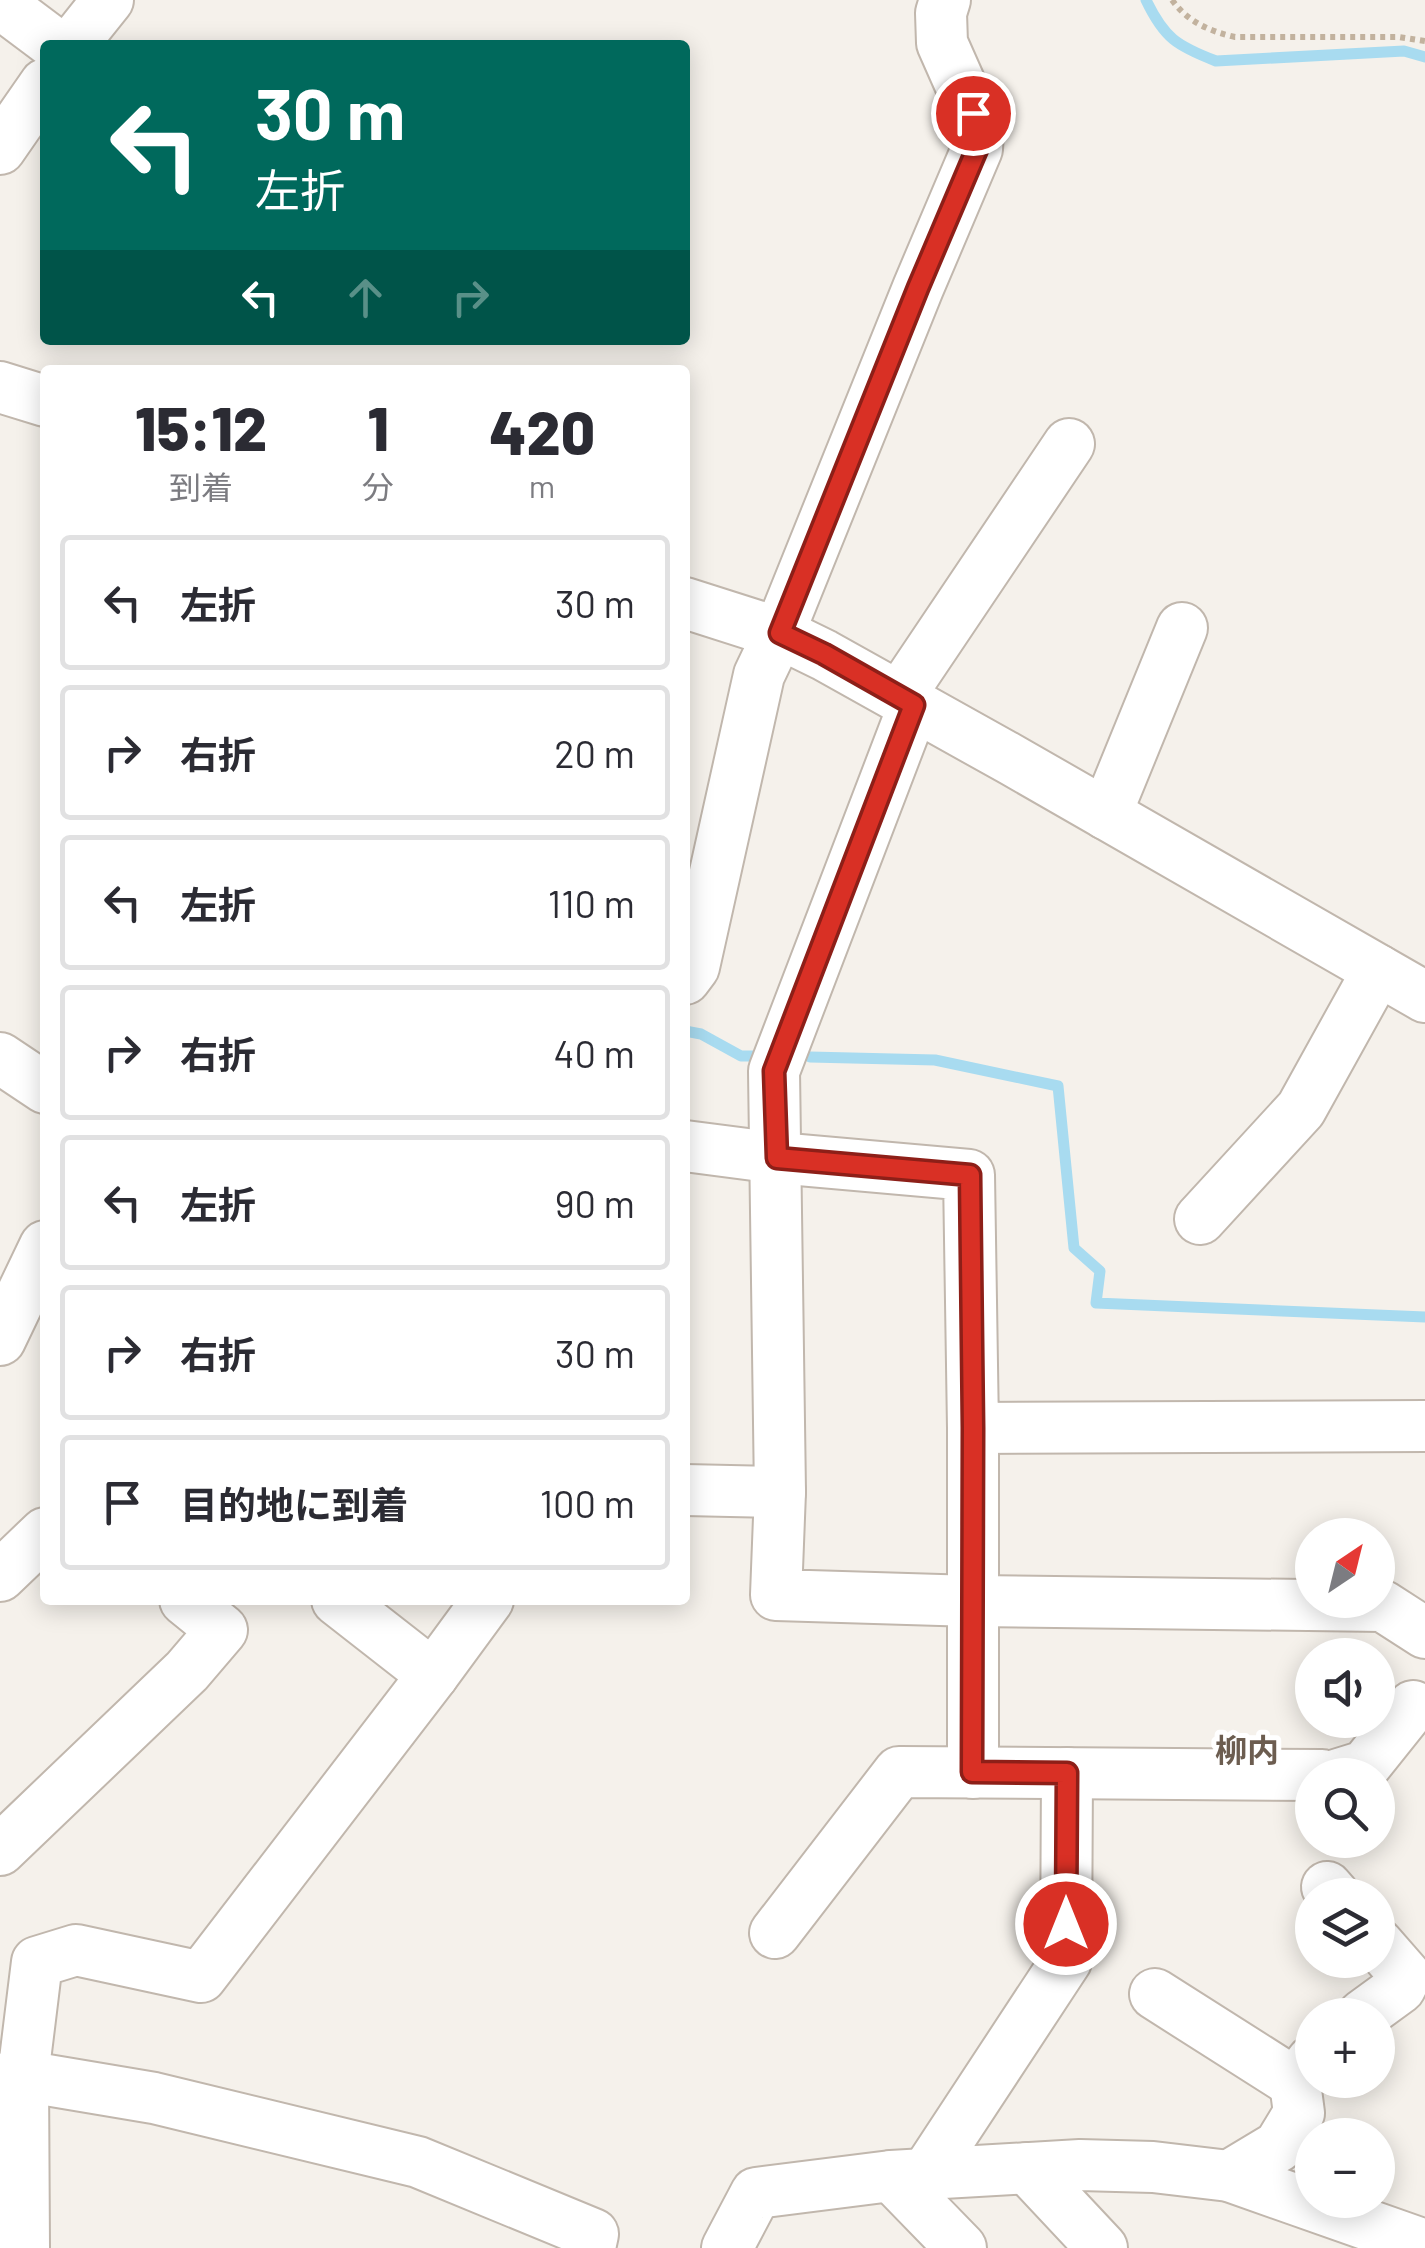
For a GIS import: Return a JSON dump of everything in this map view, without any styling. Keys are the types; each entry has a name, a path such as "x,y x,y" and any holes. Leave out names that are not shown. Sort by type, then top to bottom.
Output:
{"street":[{"path":"76,40 108,0"},
{"path":"690,954 759,675 780,633 977,149 973,113 942,43 941,13 945,0"},
{"path":"0,3 49,40"},
{"path":"20,143 40,96"},
{"path":"0,387 40,399"},
{"path":"1069,444 907,701 774,1071 780,1492 776,1595 1383,1606 1425,1634"},
{"path":"690,604 780,633 824,654 1425,997"},
{"path":"1106,814 1182,628"},
{"path":"1200,1219 1302,1109 1378,970"},
{"path":"0,1058 40,1085"},
{"path":"690,1147 970,1175 972,1772"},
{"path":"2,1329 40,1256"},
{"path":"973,1428 1425,1426"},
{"path":"690,1490 780,1492"},
{"path":"0,1576 40,1539"},
{"path":"0,1850 187,1671 222,1630 191,1605"},
{"path":"342,1605 434,1676"},
{"path":"24,2248 12,2077 18,1952 76,1950 201,1977 484,1605"},
{"path":"1372,1758 1421,1704"},
{"path":"775,1933 898,1772 1295,1775"},
{"path":"908,2175 1066,1962 1067,1773"},
{"path":"1386,1998 1400,1988 1403,1963"},
{"path":"1155,1994 1295,2067"},
{"path":"12,2077 154,2098 418,2162 606,2243"},
{"path":"1229,2176 1278,2146 1299,2113 1301,2098"},
{"path":"727,2248 756,2193 908,2175 1080,2165 1152,2166 1229,2176 1425,2245"},
{"path":"1027,2168 1102,2248"},
{"path":"908,2175 962,2248"}],"path":[{"path":"1172,0 1210,31 1235,37 1425,40"}],"waterway":[{"path":"1146,0 1173,39 1216,61 1404,51 1425,57"},
{"path":"690,1032 741,1056 761,1056"},
{"path":"810,1057 935,1060 1058,1086 1074,1248 1100,1271 1096,1303 1425,1317"}],"district":[{"name":"柳内","path":"1247,1749"}],"route":[{"path":"973,113 977,149 780,633 914,705 774,1071 777,1158 970,1175 972,1772 1067,1773 1066,1924"}]}
